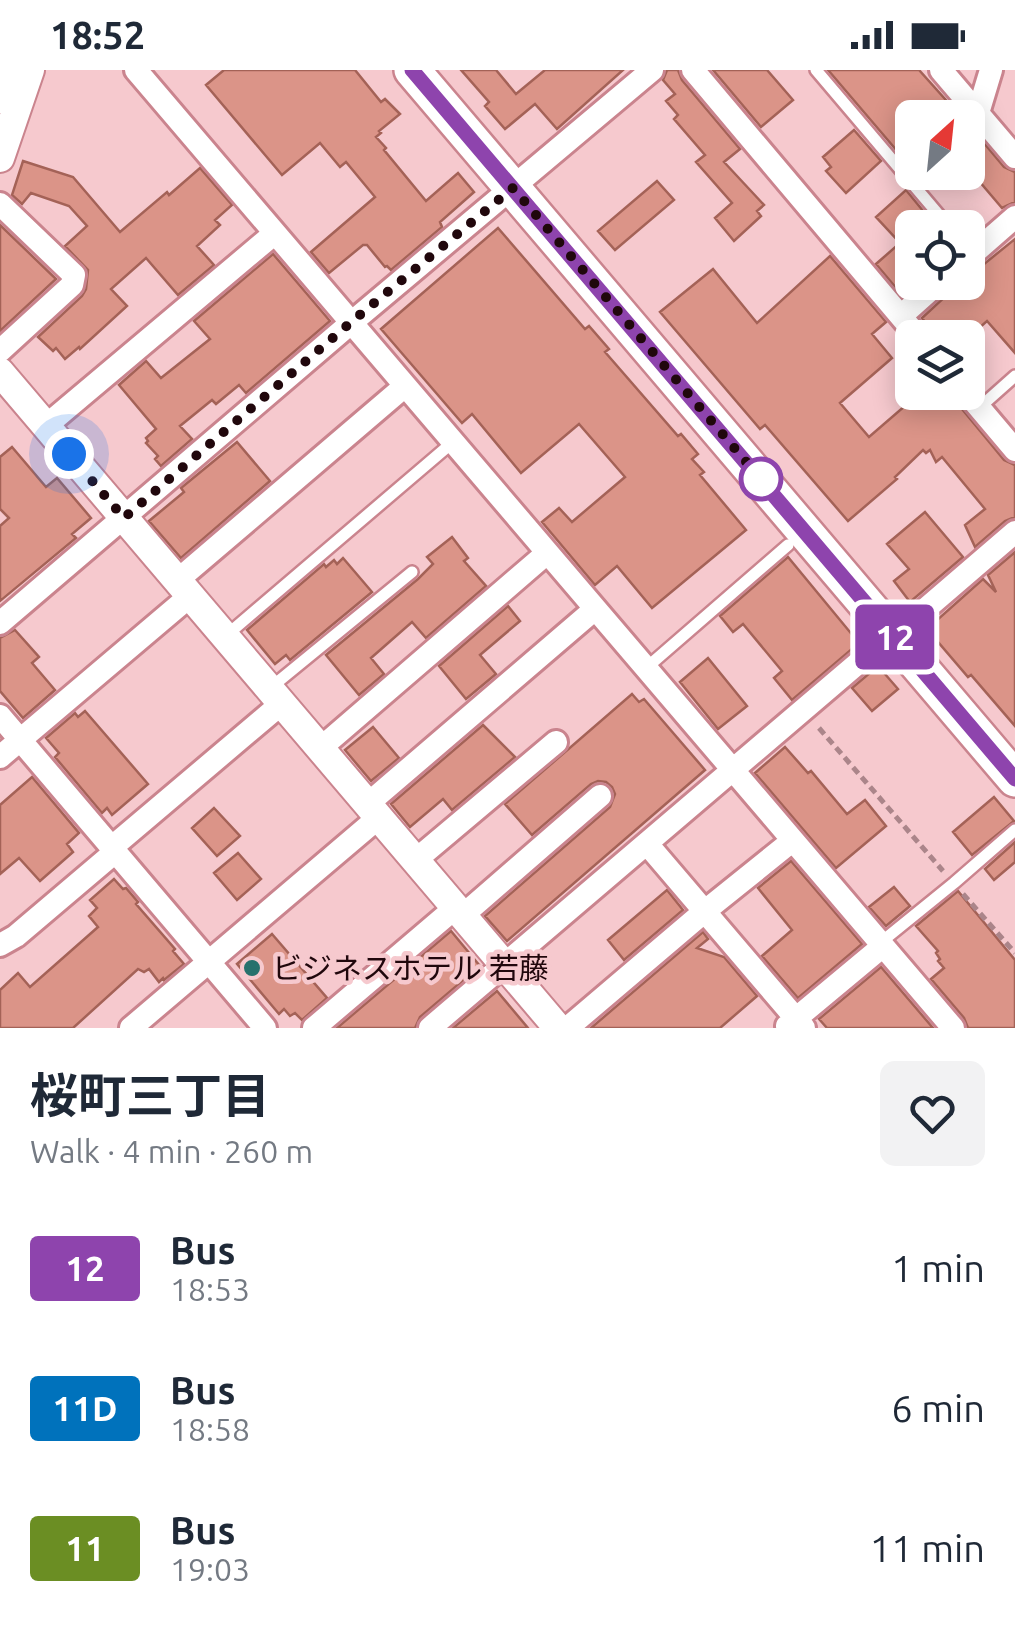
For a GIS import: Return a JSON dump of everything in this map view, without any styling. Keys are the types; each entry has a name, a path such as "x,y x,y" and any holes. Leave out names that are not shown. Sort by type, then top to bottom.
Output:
{"main road":[{"path":"418,72 1015,778"}],"street":[{"path":"0,98 10,70"},
{"path":"0,158 30,70"},
{"path":"136,70 881,944 946,1026"},
{"path":"0,623 652,70"},
{"path":"693,70 904,320"},
{"path":"941,70 966,100"},
{"path":"982,100 991,70"},
{"path":"985,122 1015,157"},
{"path":"0,204 74,275 72,285 0,352"},
{"path":"985,240 1015,217"},
{"path":"54,419 275,233"},
{"path":"901,316 919,300"},
{"path":"0,372 124,518 188,584 275,696 377,807 504,965 565,1026 792,841"},
{"path":"0,758 405,386"},
{"path":"981,410 1015,450"},
{"path":"430,1028 1015,532"},
{"path":"330,740 547,553"},
{"path":"132,1028 209,963 595,609"},
{"path":"0,945 16,936 113,850 275,696"},
{"path":"0,716 265,1028"},
{"path":"424,852 556,742"},
{"path":"314,1028 600,796"},
{"path":"654,852 795,1025 881,944"}],"lane":[{"path":"816,70 935,210"},
{"path":"985,393 1015,376"},
{"path":"235,628 452,442"},
{"path":"645,669 788,544"},
{"path":"275,696 412,572"},
{"path":"881,944 1015,830"}],"path":[{"path":"810,718 1015,953"}],"building":[{"path":"224,70 355,70 381,102 385,99 400,114 376,137 426,201 458,173 474,192 440,222 442,227 391,270 363,245 329,273 311,252 375,197 346,162 340,167 320,143 282,175 206,85"},
{"path":"461,70 496,70 516,94 545,70 623,70 557,129 535,104 505,129 485,106 489,102"},
{"path":"667,70 678,70 682,80 740,149 724,162 764,205 757,211 761,216 734,241 715,218 732,203 696,162 705,155 674,119 678,115 666,101 675,94 663,80"},
{"path":"713,70 767,70 793,100 761,127"},
{"path":"828,70 919,70 946,100 895,100 895,148"},
{"path":"854,130 881,161 846,193 826,171 831,167 823,157"},
{"path":"985,144 1004,167 1015,172 1015,202 1002,208 985,188"},
{"path":"23,161 73,177 120,232 200,168 232,205 215,220 220,225 197,246 214,265 178,295 146,258 111,289 127,306 65,359 38,337 86,289 88,270 65,246 87,226 69,206 31,193 22,204 12,195"},
{"path":"657,181 674,200 615,250 598,231"},
{"path":"906,190 922,210 895,210 895,238 876,217"},
{"path":"0,225 56,279 0,331"},
{"path":"498,228 585,329 589,326 609,349 605,352 698,454 692,459 704,472 700,475 746,530 652,608 617,566 595,585 542,522 559,508 572,522 625,477 579,424 521,473 472,414 462,423 381,329"},
{"path":"1015,239 1015,353 985,320 922,318 941,300 985,300 985,263"},
{"path":"895,247 895,287 876,264"},
{"path":"273,254 330,321 246,393 239,385 216,404 212,400 180,426 192,439 161,466 146,443 156,429 119,385 146,361 161,378 210,339 194,321"},
{"path":"830,256 886,322 872,334 892,358 840,403 869,437 900,410 963,410 1004,460 1015,465 1015,517 975,547 965,525 985,509 942,457 936,462 930,450 923,450 897,479 848,521 765,425 760,429 660,312 713,269 757,323"},
{"path":"237,442 270,481 181,558 149,521 184,492 181,488"},
{"path":"12,447 46,487 57,478 91,518 72,534 76,538 0,601 0,526 9,518 0,509 0,457"},
{"path":"925,512 963,557 910,602 894,581 909,569 887,544"},
{"path":"452,537 468,558 464,561 486,586 426,638 412,622 371,658 384,674 359,695 326,655 418,579 433,564 427,557"},
{"path":"1015,552 1015,726 927,629 983,579 996,592 988,575"},
{"path":"788,557 859,643 792,700 774,678 782,671 743,624 733,632 720,616"},
{"path":"343,558 372,592 290,660 286,655 275,664 247,630 324,564 326,567 334,560 337,564"},
{"path":"508,606 520,621 480,655 496,674 466,699 439,666"},
{"path":"15,630 39,657 32,663 55,690 23,718 0,691 0,638"},
{"path":"708,658 747,706 718,729 680,682"},
{"path":"878,666 898,689 872,711 852,688"},
{"path":"632,694 639,702 644,699 705,770 507,941 485,916 610,807 615,794 606,782 591,784 532,835 505,804"},
{"path":"85,711 148,784 112,815 107,808 102,813 55,757 59,753 46,738 75,713 78,717"},
{"path":"483,725 515,757 452,810 443,799 410,827 391,804"},
{"path":"373,727 399,758 371,781 345,750"},
{"path":"785,747 847,814 865,800 886,826 836,868 755,773"},
{"path":"32,777 79,833 67,844 73,852 40,881 19,858 0,874 0,805"},
{"path":"994,797 1014,821 972,855 953,832"},
{"path":"214,808 240,836 217,856 192,828"},
{"path":"1015,842 1015,862 994,880 985,869"},
{"path":"238,853 261,879 237,900 214,873"},
{"path":"791,861 862,944 798,998 762,956 792,930 758,888"},
{"path":"114,879 138,902 184,964 159,982 149,969 138,969 73,1028 0,1028 0,990 18,973 30,987 98,927 89,916 97,908 90,900"},
{"path":"894,887 910,906 886,926 869,907"},
{"path":"667,890 683,910 624,960 608,940"},
{"path":"958,891 1015,960 1015,1028 968,1028 931,979 944,968 938,961 938,951 916,926"},
{"path":"451,931 480,966 420,1017 415,1028 337,1028"},
{"path":"703,932 708,939 697,948 724,957 757,996 720,1028 591,1028"},
{"path":"272,934 327,998 302,1020 284,1009 279,1014 237,964"},
{"path":"881,967 933,1028 827,1028 819,1019"},
{"path":"497,991 528,1028 453,1028"}],"bus line":[{"name":"12","path":"412,70 1015,779"}],"place":[{"name":"ビジネスホテル 若藤","path":"252,968"}],"route":[{"path":"69,454 124,518 513,188 765,484 761,479"}]}
